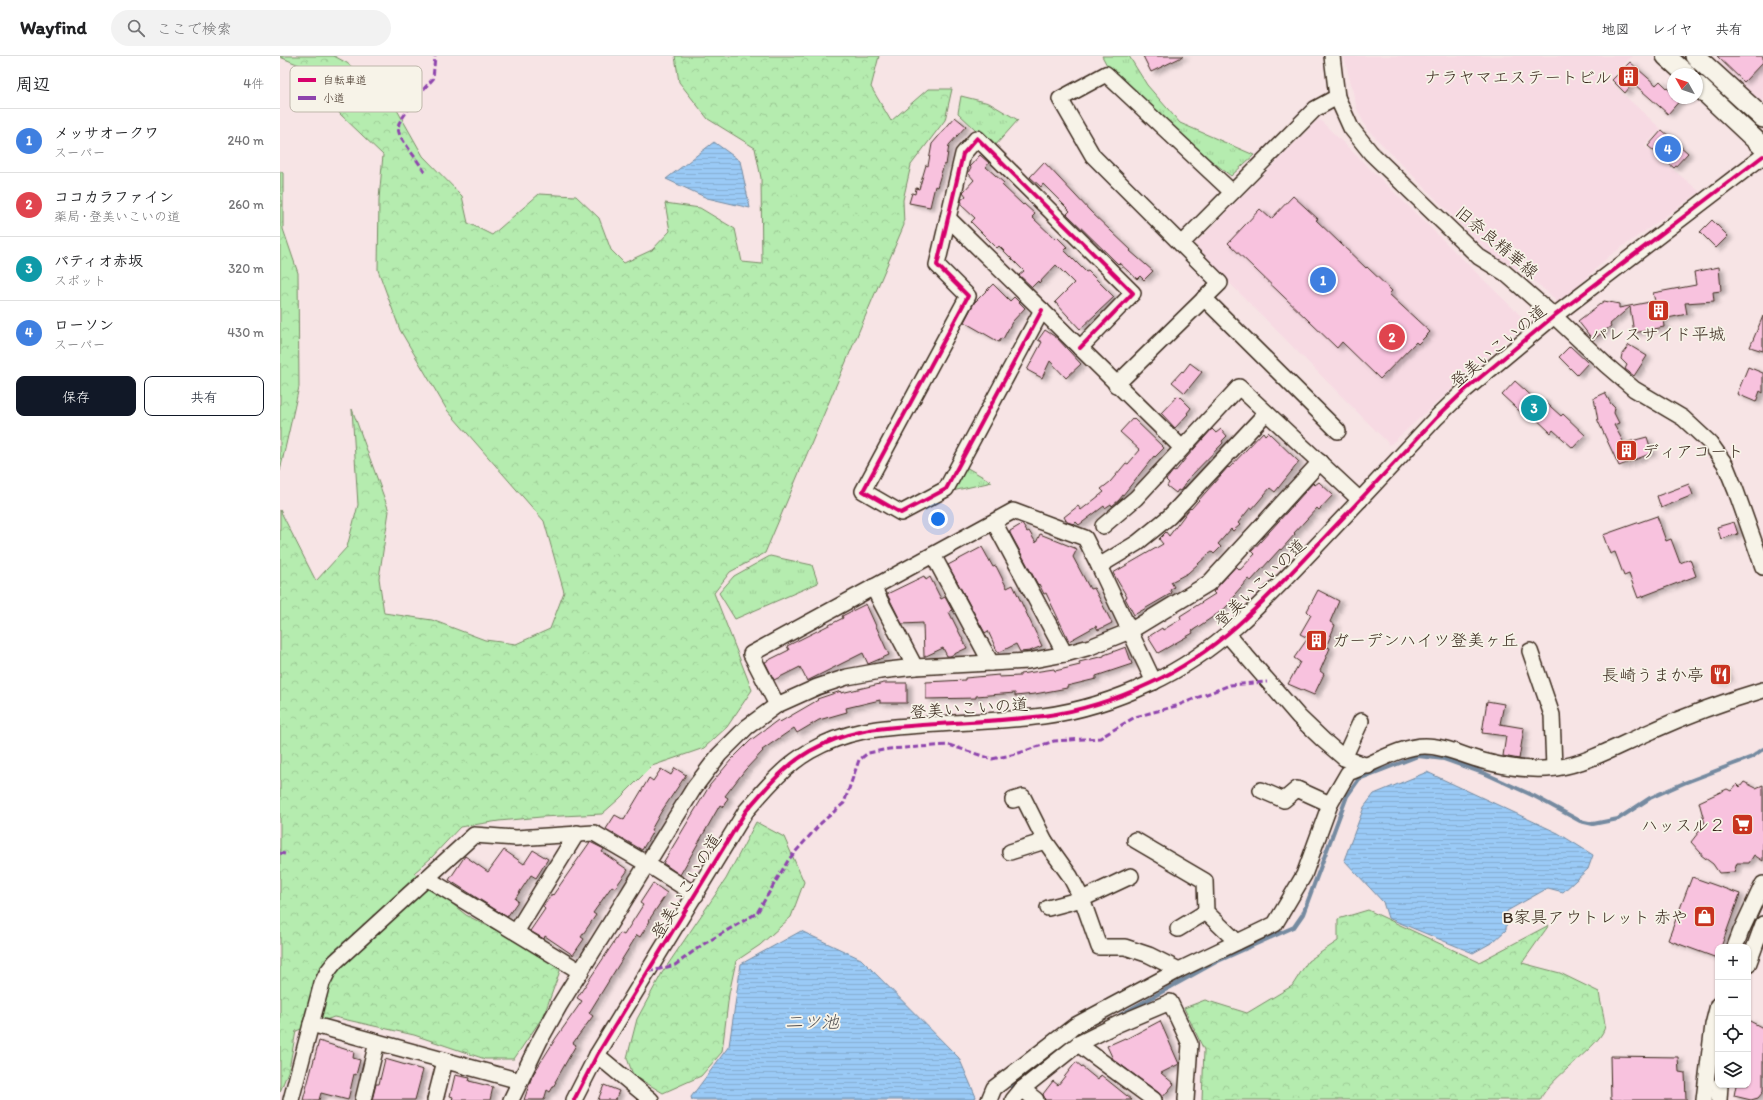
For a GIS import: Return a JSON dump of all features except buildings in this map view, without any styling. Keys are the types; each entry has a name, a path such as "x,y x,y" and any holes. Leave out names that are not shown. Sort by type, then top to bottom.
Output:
{"main road":[{"path":"1666,56 1679,68"},
{"path":"1694,56 1763,118"},
{"path":"1703,91 1763,147"}],"street":[{"name":"旧奈良精華線","path":"1332,56 1337,97 1351,128 1371,153 1479,257 1505,274 1554,316 1634,389 1683,418 1710,443 1724,464 1736,491 1763,567"},
{"path":"1116,385 1220,283 1093,156 1060,99 1106,74 1232,192"},
{"path":"1181,244 1315,109 1337,97"},
{"path":"1042,310 946,489 901,513 863,491 968,296 937,265 962,154 977,138 1133,293 1080,348"},
{"name":"登美いこいの道","path":"574,1100 597,1055 746,811 774,779 799,758 810,751 839,738 871,728 1042,716 1061,713 1109,700 1154,682 1198,657 1228,635 1262,604 1460,395 1554,316 1763,156"},
{"path":"948,218 1116,385 1182,448"},
{"path":"1204,298 1338,431"},
{"path":"1103,526 1136,498 1239,387 1360,500"},
{"path":"1099,566 1137,544 1169,517 1266,413"},
{"path":"511,1100 540,1040 694,788 719,755 747,727 777,705 817,687 847,677 915,667 1028,661 1090,648 1130,631 1209,583 1320,462"},
{"path":"777,705 751,654 1012,511 1085,538 1154,682"},
{"path":"994,522 1065,654"},
{"path":"933,554 991,663"},
{"path":"873,587 915,667"},
{"path":"1228,635 1299,717 1344,758 1368,766"},
{"path":"1530,651 1552,715 1554,768"},
{"path":"989,1100 994,1088 1076,1025 1179,970 1275,924 1304,875 1330,804 1348,774 1404,749 1425,746 1446,749 1484,761 1527,768 1554,768 1576,764 1667,724 1763,690"},
{"path":"1344,758 1361,721"},
{"path":"1261,790 1284,800 1297,789 1330,804"},
{"path":"1013,800 1023,797 1045,841 1070,876 1082,899 1099,948 1125,947 1150,955 1179,970"},
{"path":"291,1100 322,983 328,971 335,962 428,879 474,835 516,838 594,833 648,864 696,895"},
{"path":"516,932 576,834"},
{"path":"1135,840 1205,881 1206,912 1237,942"},
{"path":"1010,852 1045,841"},
{"path":"1048,908 1082,899 1131,876"},
{"path":"428,879 581,972"},
{"path":"1736,944 1763,884"},
{"path":"1178,929 1206,912"},
{"path":"1751,957 1763,924"},
{"path":"1018,1095 1078,1044 1118,1024 1170,1002 1190,1044 1186,1100"},
{"path":"1704,1100 1715,1016"},
{"path":"311,1024 520,1081"},
{"path":"363,1100 377,1042"},
{"path":"1078,1044 1154,1100"},
{"path":"597,1055 633,1094 651,1100"},
{"path":"435,1100 445,1061"},
{"path":"1719,1100 1720,1088"},
{"path":"1018,1095 1036,1100"}],"shaded area":[{"path":"1344,56 1632,56 1609,81 1661,129 1645,146 1700,192 1608,257 1559,305 1551,295 1525,274 1487,251 1367,129 1357,109"},
{"path":"1720,56 1763,56 1763,104 1717,60"},
{"path":"1319,119 1526,321 1390,445 1193,246"}],"green space":[{"path":"334,56 351,66 302,66 280,57"},
{"path":"675,56 879,56 871,87 891,121 928,89 952,89 945,120 911,165 903,200 904,225 765,553 730,572 714,593 752,690 727,727 704,748 652,766 602,814 541,817 460,827 431,858 414,873 466,915 525,945 561,968 544,1015 514,1059 485,1059 414,1035 334,1017 296,1031 289,1069 280,1092 280,510 316,581 347,547 358,505 352,409 389,511 379,578 384,613 432,620 485,640 516,644 550,629 564,592 544,521 447,410 400,330 378,270 379,199 383,155 339,112 398,112 423,156 462,196 468,223 492,235 539,194 576,196 599,218 611,250 624,263 652,250 670,231 665,203 700,208 735,229 742,262 762,264 761,178 755,148 708,119 679,82"},
{"path":"1102,56 1129,56 1147,85 1180,123 1254,155 1231,176 1172,130 1109,69"},
{"path":"961,96 989,103 1018,120 994,147 958,113"},
{"path":"280,171 283,173 283,229 298,273 299,387 280,471"},
{"path":"964,466 992,482 948,492"},
{"path":"770,556 812,565 818,583 735,619 719,593 734,576"},
{"path":"756,822 784,837 804,882 791,917 760,945 736,961 729,994 722,1052 701,1076 663,1093 633,1075 627,1058 637,1019 662,973 726,879"},
{"path":"1368,910 1479,962 1549,925 1522,963 1560,973 1599,992 1605,1025 1603,1033 1587,1051 1554,1081 1545,1091 1540,1100 1202,1100 1204,1050 1184,1008 1205,1000 1247,1013 1292,986 1308,961 1338,941 1338,919"}],"water":[{"path":"714,142 740,161 750,208 707,198 666,179"},
{"path":"1427,772 1558,833 1593,855 1588,869 1563,892 1548,888 1507,911 1506,930 1493,942 1473,953 1388,918 1383,902 1344,860 1364,807 1374,794"},
{"name":"二ツ池","path":"801,931 861,959 959,1058 976,1097 974,1100 692,1100 691,1097 729,1046 741,964"}],"waterway":[{"path":"1120,1015 1216,962 1294,927 1303,914 1347,796 1359,779 1418,756 1444,759 1486,774 1534,796 1580,821 1593,824 1618,819 1650,798 1684,783 1752,757 1763,749"},
{"path":"1039,1063 1068,1043"},
{"path":"1011,1086 1032,1068"}],"marked path":[{"path":"422,91 433,79 435,56"},
{"path":"406,112 399,123 398,129 400,136 425,172"},
{"path":"648,972 675,965 702,945 757,913 789,859 821,823 844,803 859,760 868,753 889,749 949,745 992,759 1016,754 1054,741 1100,738 1135,717 1176,706 1230,685 1267,682"},
{"path":"280,853 285,854"}],"cycle path":[{"path":"1042,310 946,489 901,513 863,491 968,296 937,265 963,154 977,138 1133,293 1080,348"},
{"path":"574,1100 597,1055 746,811 775,778 792,764 810,751 824,744 838,738 864,731 892,727 1028,718 1057,714 1098,704 1151,683 1200,655 1244,620 1284,580 1437,417 1464,391 1554,316 1763,156"}],"place":[{"name":"ナラヤマエステートビル","path":"1628,77"},
{"name":"ローソン","path":"1668,149"},
{"name":"メッサオークワ","path":"1323,280"},
{"name":"パレスサイド平城","path":"1658,310"},
{"name":"ココカラファイン","path":"1392,337"},
{"name":"パティオ赤坂","path":"1534,408"},
{"name":"ディアコート","path":"1627,451"},
{"name":"ガーデンハイツ登美ヶ丘","path":"1317,640"},
{"name":"長崎うまか亭","path":"1720,675"},
{"name":"ハッスル２","path":"1742,825"},
{"name":"B家具アウトレット 赤や","path":"1704,917"}]}
